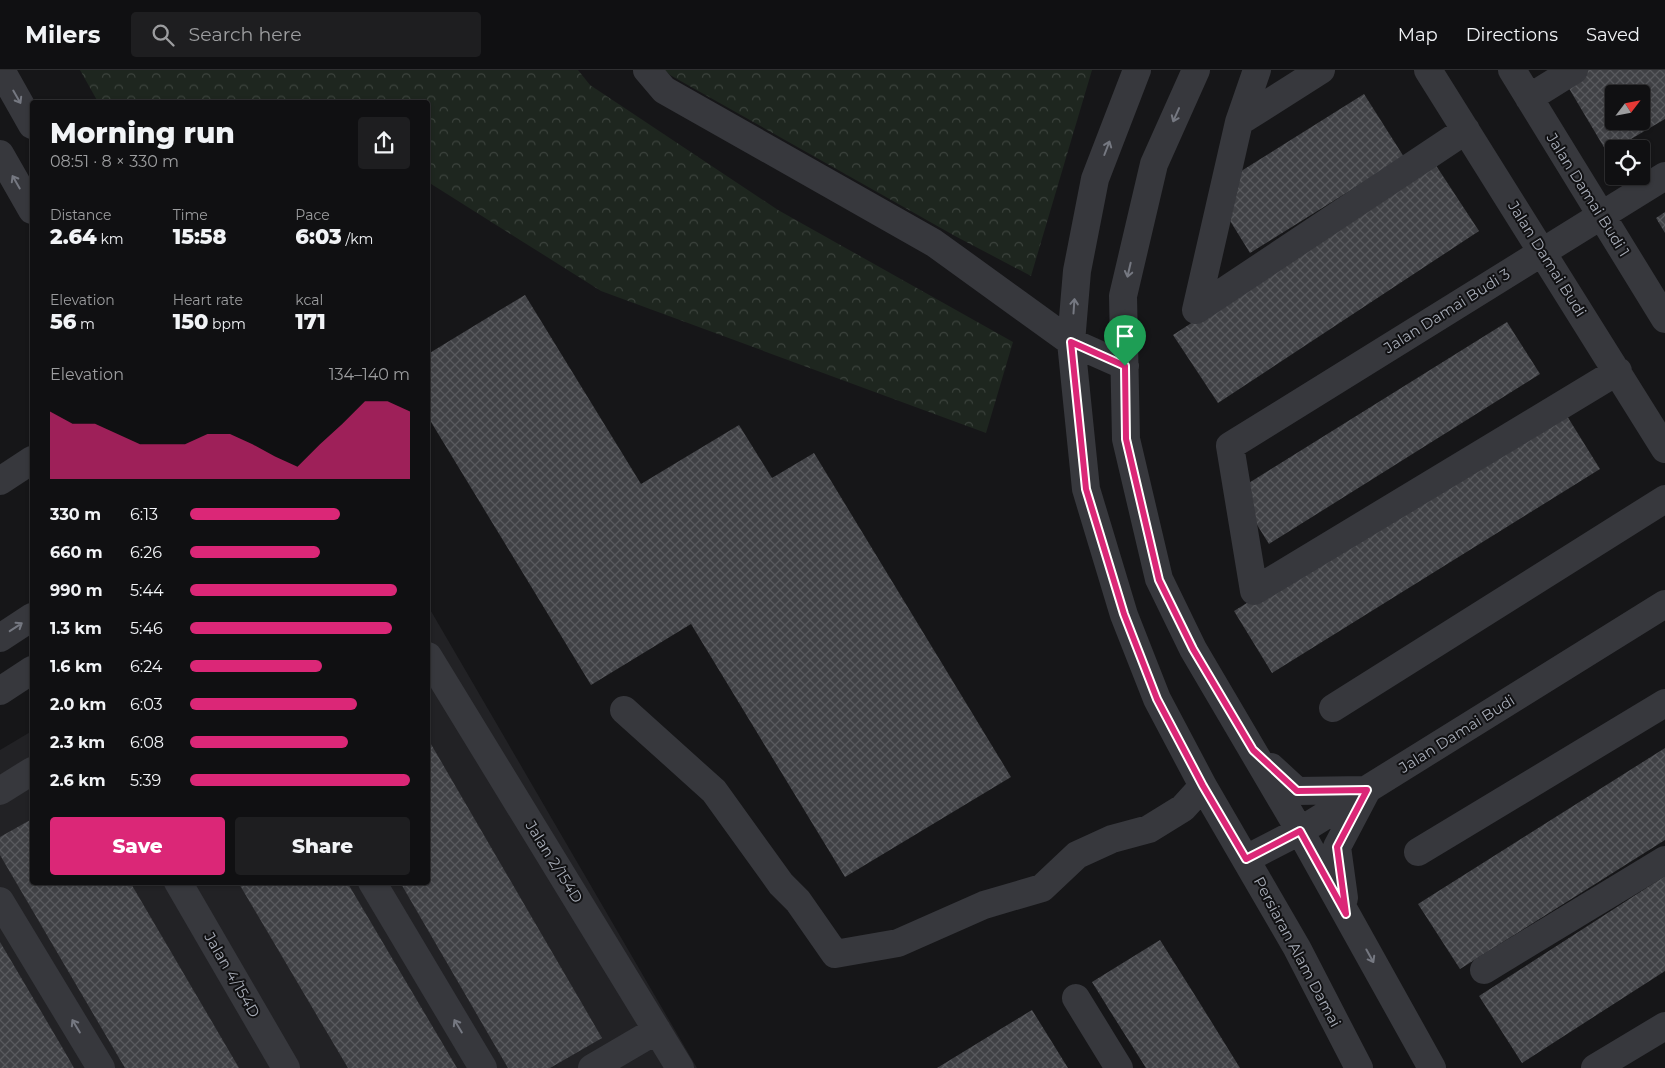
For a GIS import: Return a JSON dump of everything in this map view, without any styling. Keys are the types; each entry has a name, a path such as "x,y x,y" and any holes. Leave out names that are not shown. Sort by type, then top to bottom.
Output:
{"street":[{"path":"1,70 30,121"},
{"path":"647,70 664,90 934,243 1071,342 1125,366"},
{"name":"Persiaran Alam Damai","path":"1137,70 1095,179 1077,271 1071,342 1086,489 1124,614 1157,699 1203,786 1297,948 1358,1068"},
{"path":"1196,70 1154,164 1123,296 1126,439 1159,580 1193,649 1300,831 1432,1068"},
{"path":"1258,70 1239,122 1196,310 1466,130"},
{"path":"1239,122 1321,70"},
{"name":"Jalan Damai Budi","path":"1428,70 1618,371 1665,449"},
{"name":"Jalan Damai Budi 1","path":"1512,70 1665,319"},
{"path":"1529,98 1574,70"},
{"path":"0,154 30,206"},
{"name":"Jalan Damai Budi 3","path":"1618,371 1254,591 1230,446 1665,176"},
{"path":"0,481 30,461"},
{"path":"1333,708 1665,499"},
{"name":"Jalan Damai Budi","path":"1246,859 1300,831 1665,604"},
{"path":"0,638 30,618"},
{"name":"Jalan 2/154D","path":"430,659 680,1068"},
{"path":"0,691 30,671"},
{"path":"1418,852 1665,703"},
{"path":"624,710 714,791 782,884 798,901 834,954 898,942 984,905 1042,888 1077,855 1112,839 1149,829 1183,808 1203,786"},
{"path":"1253,750 1297,791 1367,790 1337,847 1346,914"},
{"path":"0,791 30,772"},
{"path":"1484,970 1665,860"},
{"name":"Jalan 4/154D","path":"180,885 286,1068"},
{"path":"374,885 483,1068"},
{"path":"0,901 101,1068"},
{"path":"1076,998 1119,1068"},
{"path":"1595,1068 1665,1026"},
{"path":"592,1068 658,1030"}],"shaded area":[{"path":"430,609 697,1068 0,1068 0,750 30,732 30,885 430,885"}],"green space":[{"path":"80,70 578,70 590,85 778,210 1013,342 986,433 601,291 430,183 430,100 97,100"},
{"path":"665,70 1092,70 1031,276 955,236 670,75"}],"building":[{"path":"1581,70 1665,70 1665,119 1650,128 1650,85 1605,85 1605,130 1646,130 1629,140 1605,140 1605,149 1564,80"},
{"path":"1364,94 1404,157 1250,253 1211,190"},
{"path":"1435,164 1479,231 1218,403 1173,335"},
{"path":"1665,212 1665,233 1656,218"},
{"path":"525,295 641,484 739,425 772,478 814,453 1011,777 845,877 691,624 591,685 430,420 430,353"},
{"path":"1507,322 1540,374 1269,544 1236,491"},
{"path":"1562,408 1600,469 1272,673 1234,611"},
{"path":"430,742 602,1038 550,1068 508,1068 402,885 430,885"},
{"path":"1665,748 1665,840 1460,969 1418,904"},
{"path":"30,820 30,885 132,885 239,1068 125,1068 0,855 0,837"},
{"path":"1665,876 1665,971 1522,1063 1479,996"},
{"path":"240,885 349,885 457,1068 348,1068"},
{"path":"1160,940 1240,1068 1146,1068 1110,1011 1092,982"},
{"path":"0,942 62,1047 74,1068 0,1068"},
{"path":"1032,1010 1068,1068 937,1068 1004,1027"}],"route":[{"path":"1071,342 1125,366 1126,439 1159,580 1193,649 1253,750 1297,791 1367,790 1337,847 1346,914 1300,831 1246,859 1203,786 1157,699 1124,614 1086,489 1071,342"}]}
